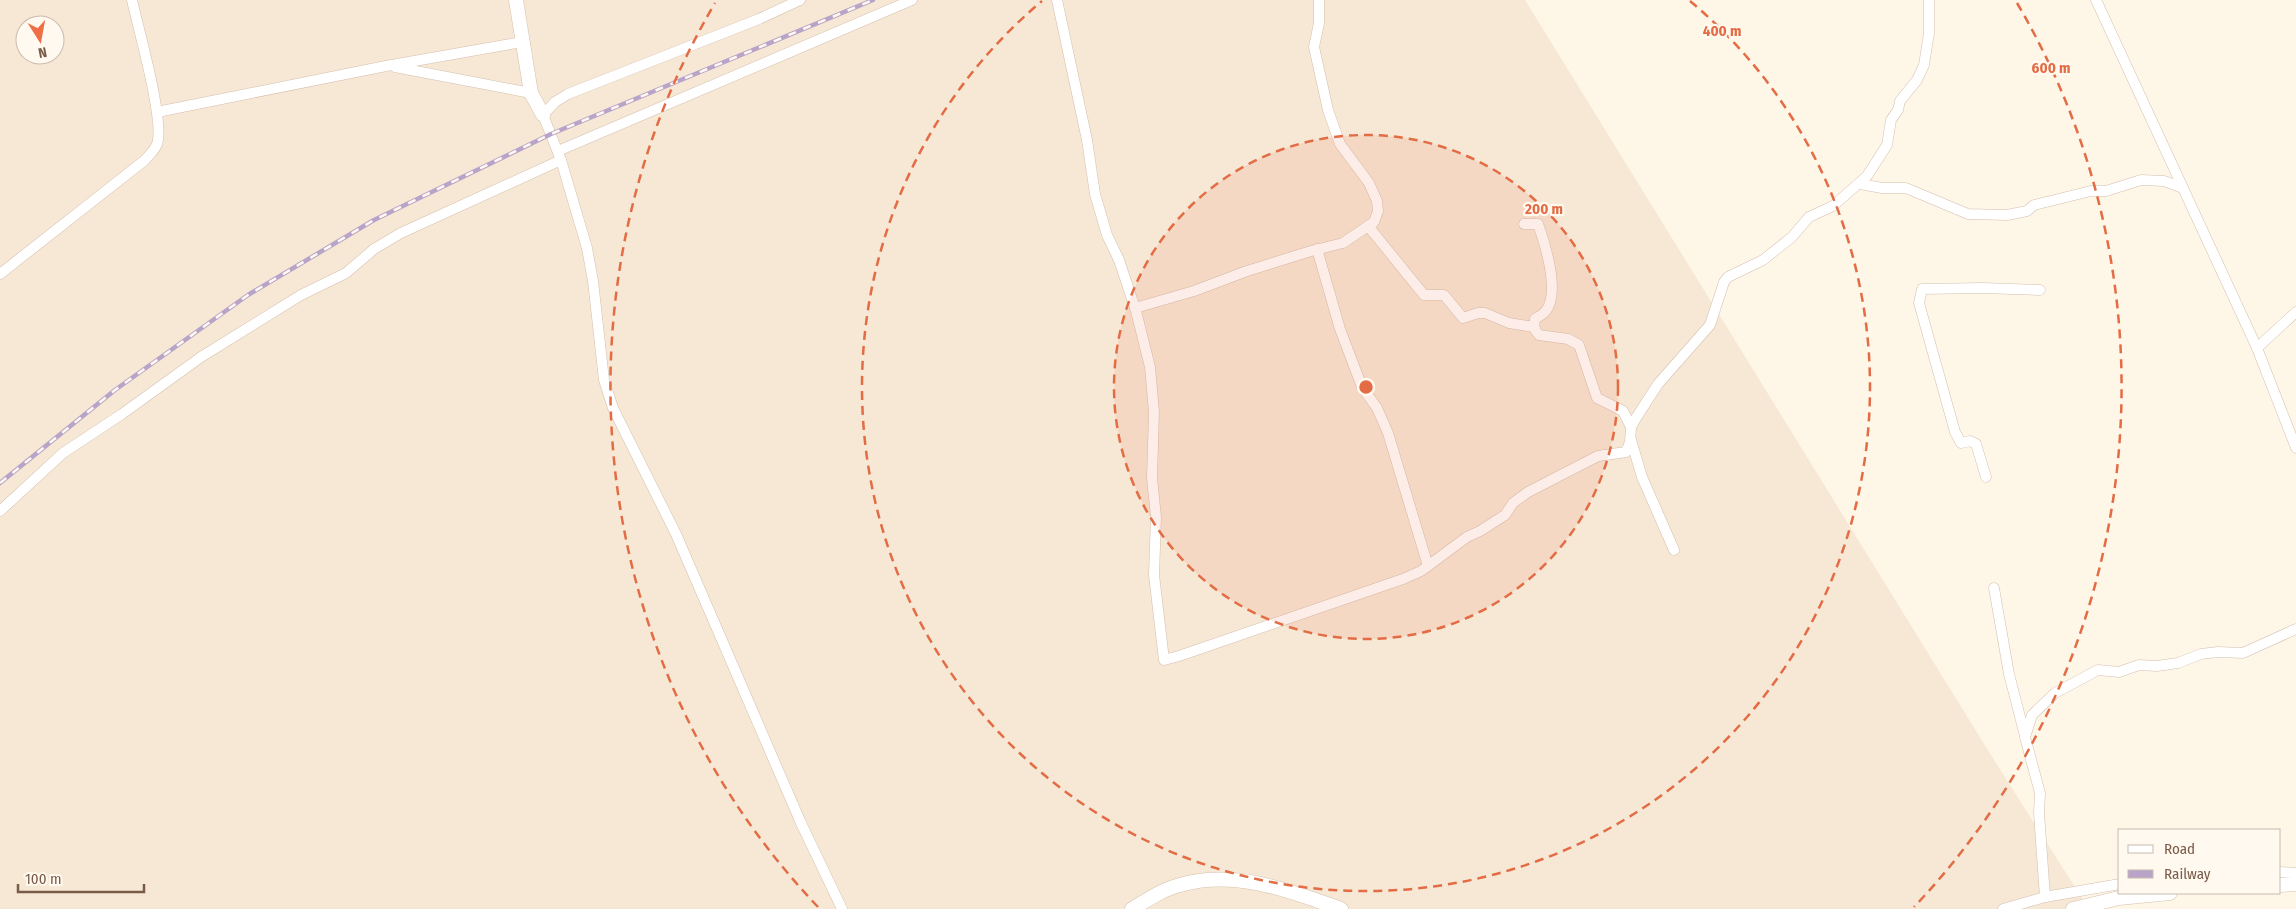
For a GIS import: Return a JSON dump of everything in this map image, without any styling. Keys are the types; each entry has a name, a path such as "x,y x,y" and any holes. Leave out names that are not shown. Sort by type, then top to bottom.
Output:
{"street":[{"path":"0,274 145,160 156,145 158,131 157,112 132,0"},
{"path":"516,0 531,93 543,115 559,156 587,248 593,281 604,380 613,408 676,534 801,823 842,909"},
{"path":"543,115 555,102 568,94 759,19 800,0"},
{"path":"0,511 63,453 122,414 201,357 301,295 346,273 374,249 401,233 559,156 912,0"},
{"path":"1066,0 1058,5 1087,140 1095,194 1107,235 1119,260 1135,308 1150,367 1154,412 1152,478 1156,516 1154,576 1164,660 1394,582 1428,566 1467,537 1504,515 1513,503 1528,492 1598,456 1626,452 1629,447 1630,432 1658,384 1710,325 1724,282 1728,277 1763,260 1792,237 1809,216 1833,206 1841,197 1860,184 1883,152 1891,120 1898,110 1900,101 1917,80 1924,65 1929,33 1929,0"},
{"path":"1135,308 1194,291 1247,271 1317,249 1343,243 1374,222 1378,211 1377,201 1369,183 1340,144 1328,110 1314,43 1319,23 1319,0"},
{"path":"2096,0 2257,348 2292,429 2296,448"},
{"path":"157,112 386,66 522,42"},
{"path":"386,66 531,93"},
{"path":"1860,184 1882,188 1906,188 1968,214 2006,215 2027,211 2034,205 2106,190 2141,180 2164,181 2183,188"},
{"path":"1524,224 1538,224 1549,256 1551,295 1545,312 1535,318 1534,327 1539,335 1560,337 1579,345 1598,398 1623,411 1642,477 1674,550"},
{"path":"1368,226 1424,295 1444,295 1463,318 1478,313 1485,313 1509,323 1534,327"},
{"path":"1317,249 1330,298 1362,387 1377,408 1388,433 1428,566"},
{"path":"1986,477 1976,444 1970,442 1961,443 1955,432 1919,303 1922,290 1983,288 2040,290"},
{"path":"2257,348 2296,312"},
{"path":"1994,588 2009,674 2040,794 2039,813 2045,897"},
{"path":"2025,737 2032,715 2055,693 2098,670 2119,672 2139,665 2157,666 2178,663 2201,654 2218,652 2243,653 2296,629"},
{"path":"2281,872 2296,873"},
{"path":"1132,909 1179,885 1198,881 1241,881 1283,888 1341,909"},
{"path":"2003,909 2045,897 2118,884"},
{"path":"2281,885 2296,884"},
{"path":"2073,909 2119,898 2160,894"}],"shaded area":[{"path":"0,0 1525,0 1989,752 2089,909 0,909"}],"railway":[{"path":"0,483 115,390 248,295 374,220 551,134 873,0"}]}
